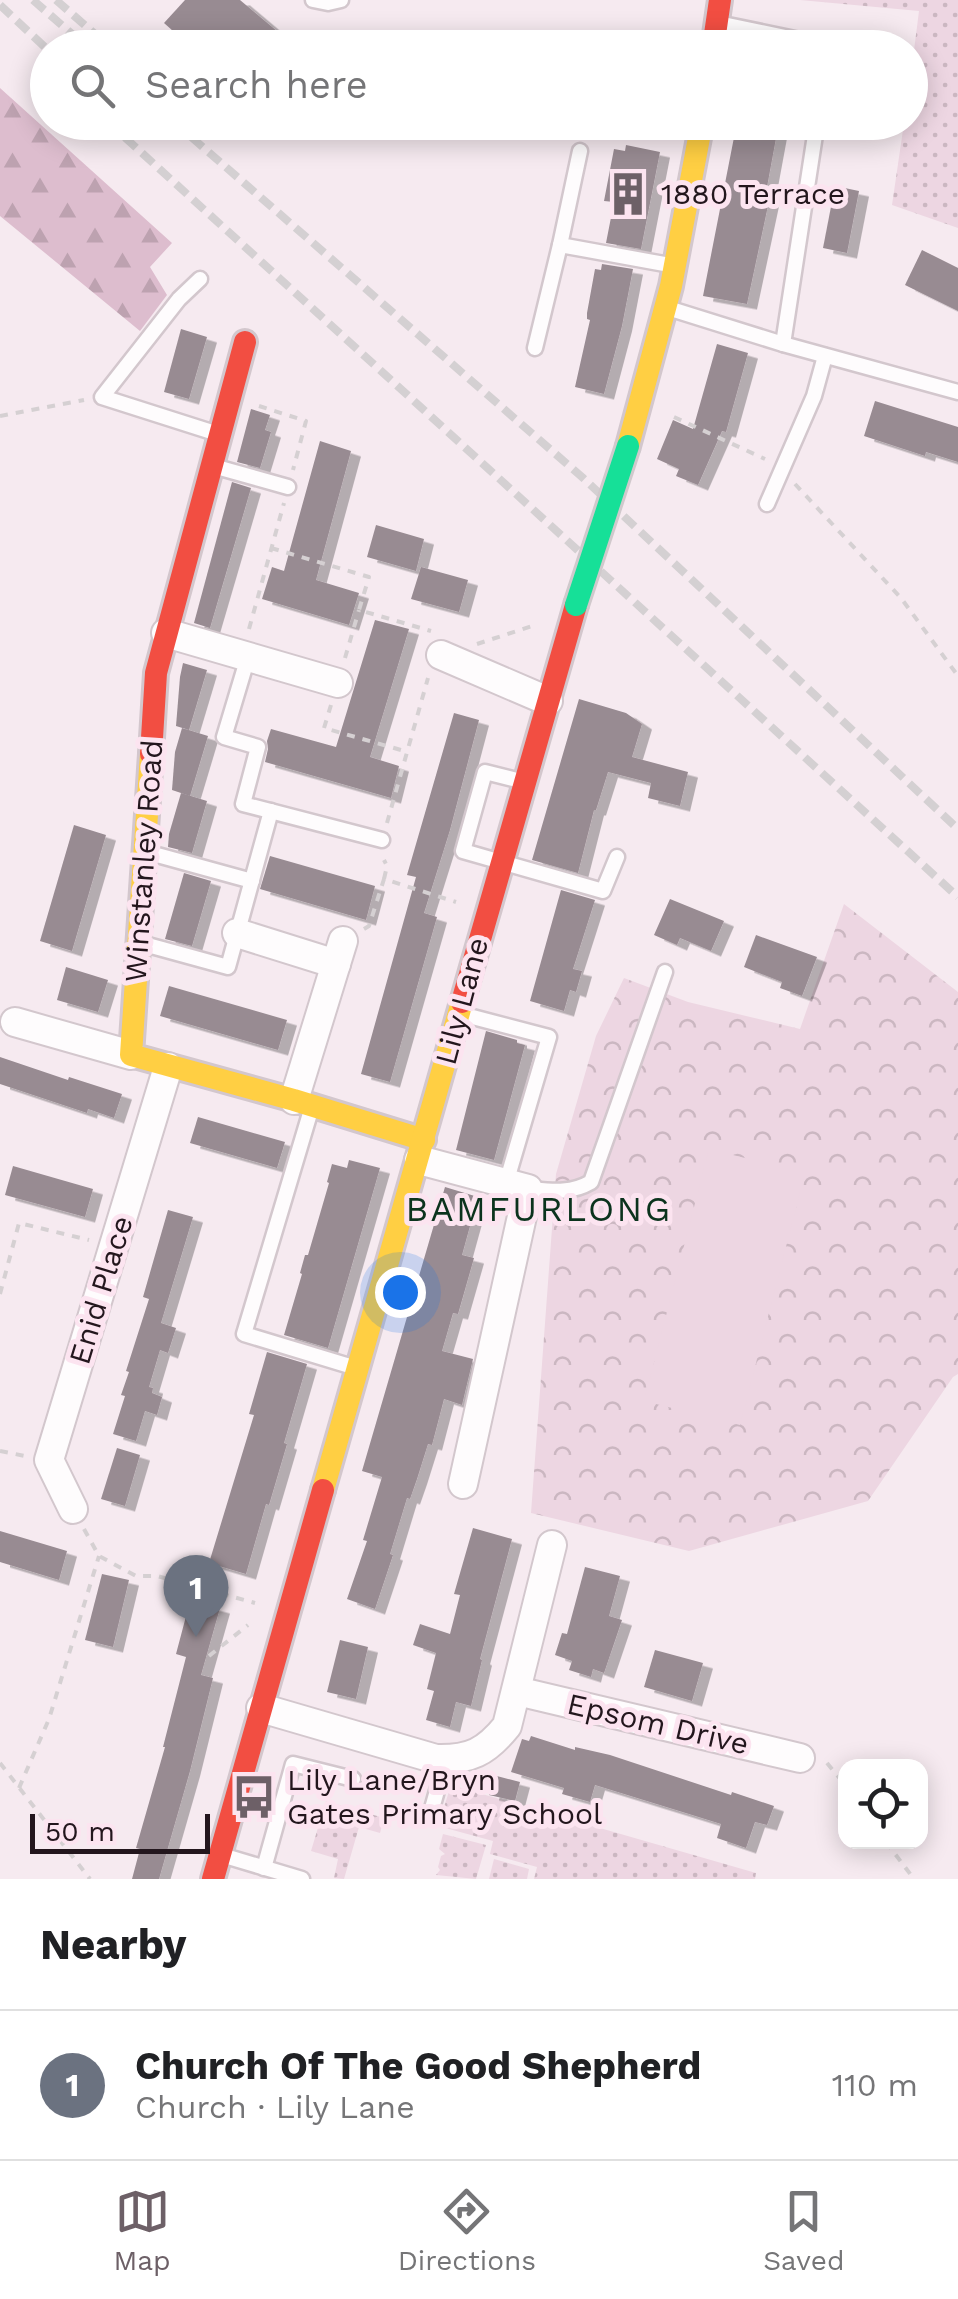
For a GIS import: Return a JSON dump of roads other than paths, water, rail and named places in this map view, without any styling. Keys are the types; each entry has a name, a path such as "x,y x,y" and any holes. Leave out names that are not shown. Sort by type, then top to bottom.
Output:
{"main road":[{"name":"Lily Lane","path":"213,1879 261,1708 280,1610 359,1369 524,782 641,405 667,308 700,140"},
{"name":"Winstanley Road","path":"132,1054 156,673 221,434 242,383 246,342"},
{"path":"132,1054 303,1102 421,1150"}],"street":[{"path":"166,633 338,682"},
{"path":"441,655 548,701"},
{"path":"237,933 340,953 303,1102"},
{"path":"14,1022 132,1054"},
{"name":"Enid Place","path":"73,1509 49,1460 168,1067"},
{"path":"421,1150 517,1186 462,1484"},
{"path":"261,1708 436,1760 458,1760 476,1754 493,1743 506,1726 552,1545"},
{"name":"Epsom Drive","path":"516,1690 800,1758"}],"lane":[{"path":"312,0 341,0"},
{"path":"718,11 772,30"},
{"path":"783,344 814,140"},
{"path":"535,348 580,151"},
{"path":"560,245 676,266"},
{"path":"200,278 102,396 221,434"},
{"path":"667,308 958,392"},
{"path":"766,504 814,396 825,356"},
{"path":"212,466 288,487"},
{"path":"245,656 224,737 258,748 243,804 382,840"},
{"path":"524,782 486,772 463,852 603,891 617,857"},
{"path":"139,942 228,967 270,811"},
{"path":"145,851 252,881"},
{"path":"459,1013 549,1037 517,1186 560,1192 578,1189 592,1182 665,972"},
{"path":"303,1102 244,1334 359,1369"},
{"path":"431,1812 446,1760"},
{"path":"264,1868 293,1764 354,1779"},
{"path":"220,1854 302,1879"}],"railway":[{"path":"33,0 67,30"},
{"path":"56,0 90,30"},
{"path":"0,5 30,33"},
{"path":"128,140 958,897"},
{"path":"195,140 582,477 958,829"}],"place":[{"name":"1880 Terrace","path":"628,194"},
{"name":"Church Of The Good Shepherd","path":"196,1637"},
{"name":"Lily Lane/Bryn Gates Primary School","path":"254,1797"}],"district":[{"name":"BAMFURLONG","path":"539,1209"}]}
